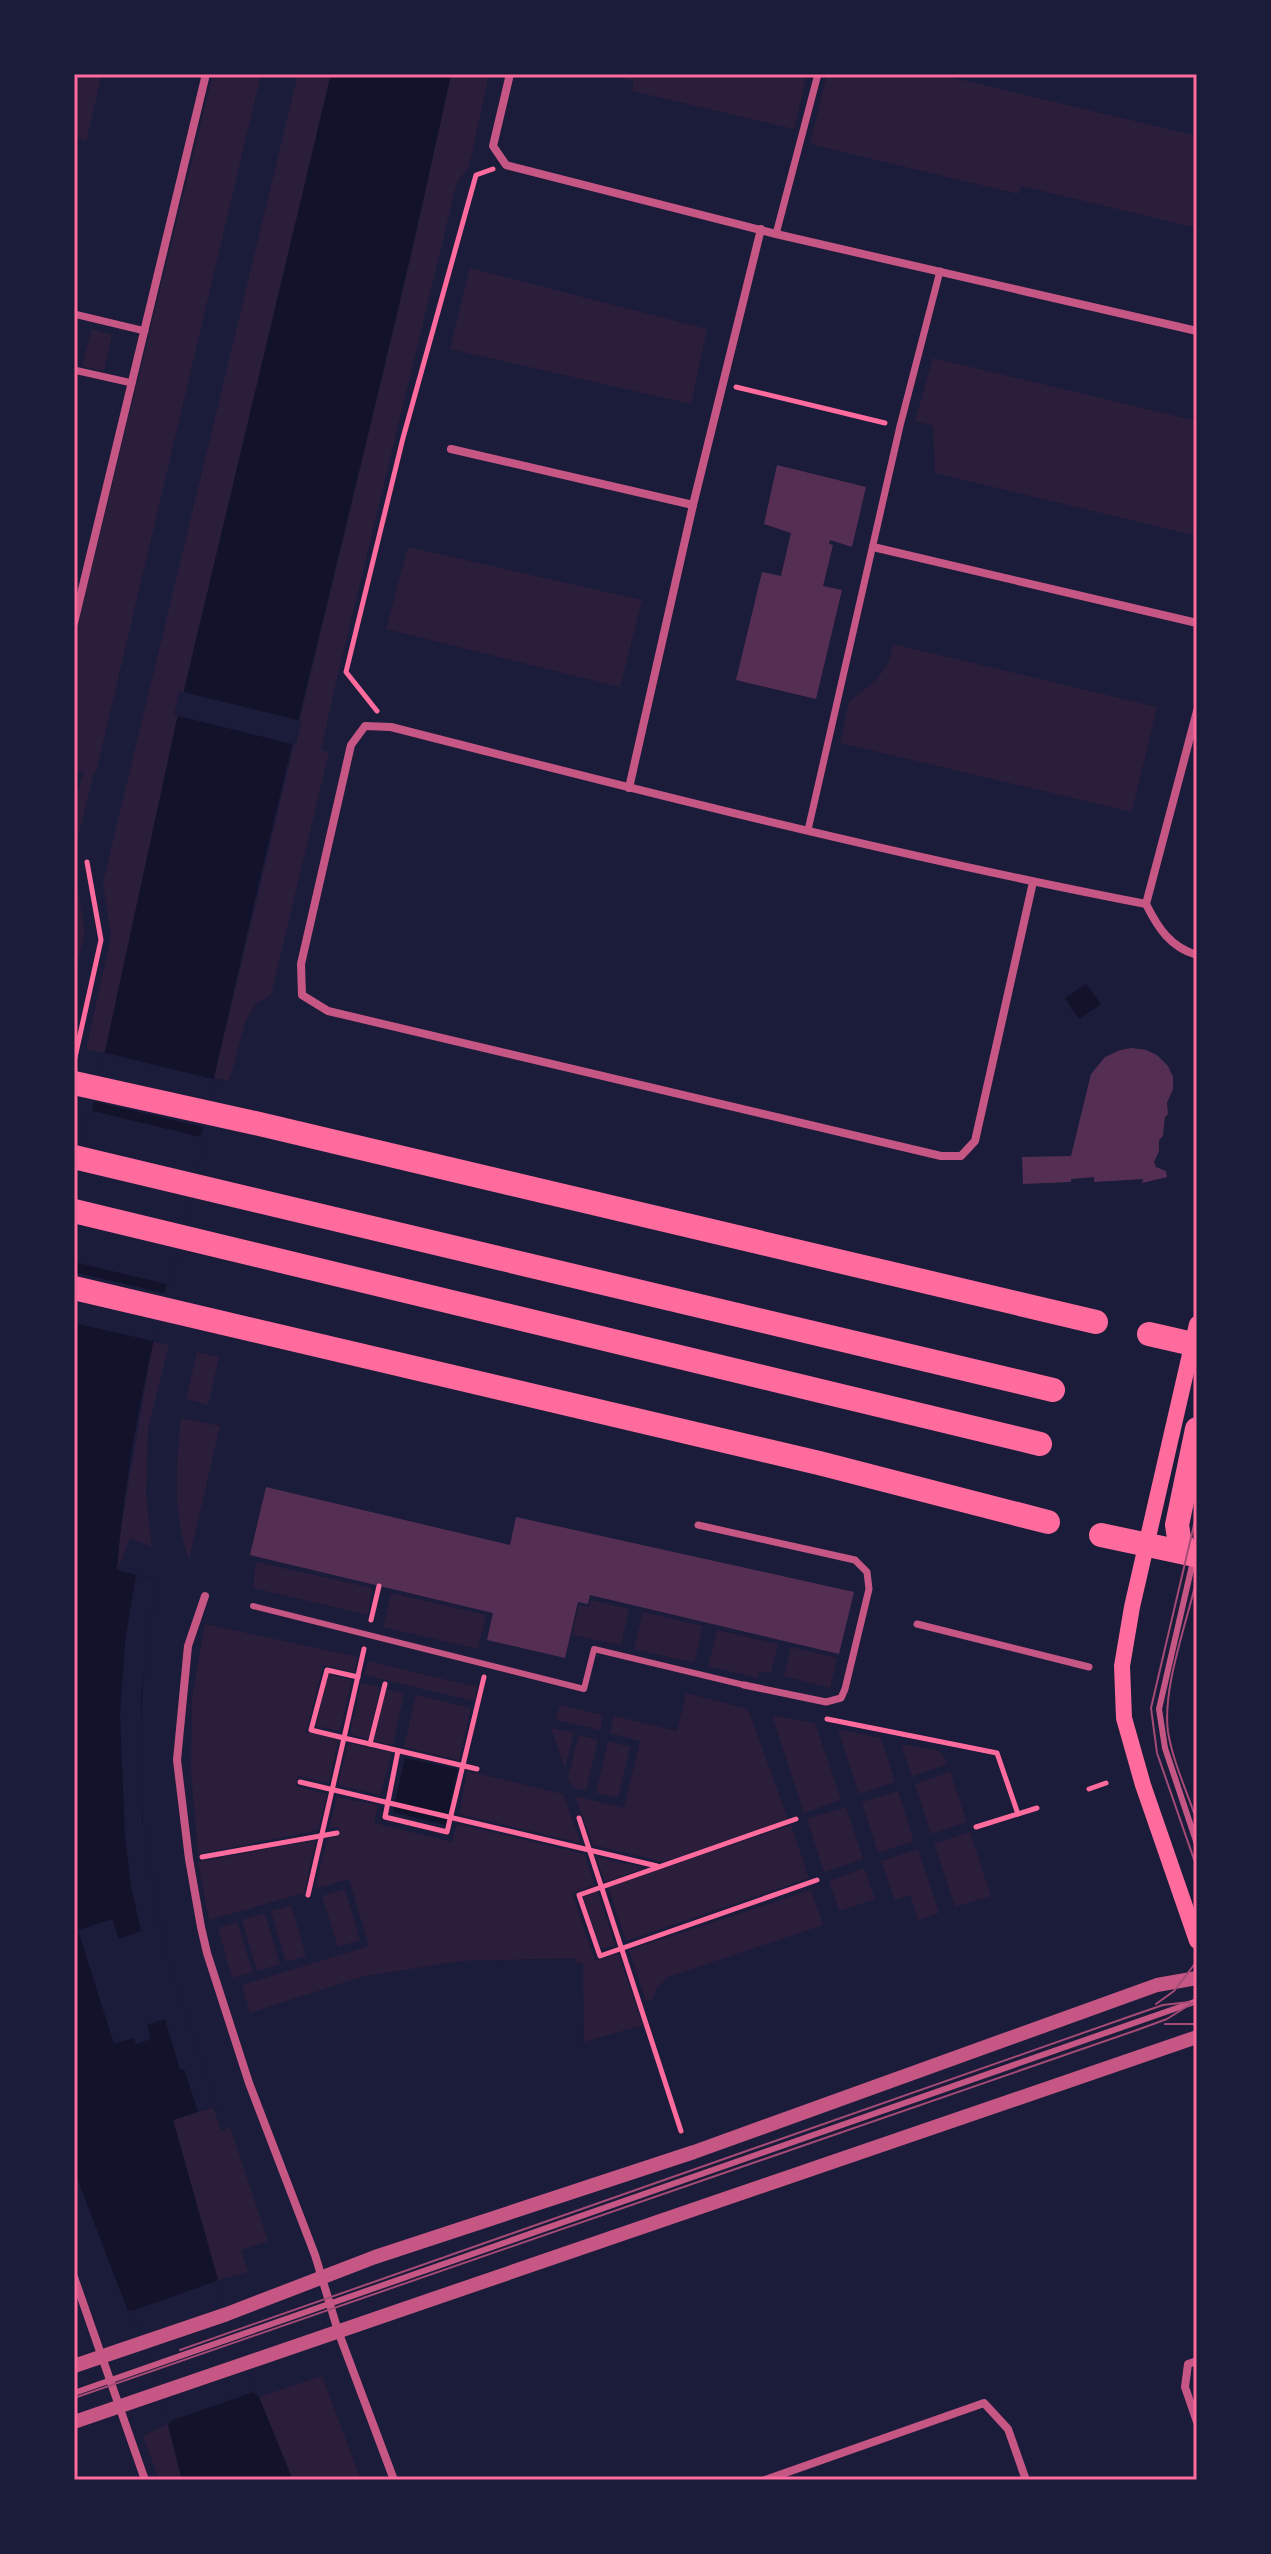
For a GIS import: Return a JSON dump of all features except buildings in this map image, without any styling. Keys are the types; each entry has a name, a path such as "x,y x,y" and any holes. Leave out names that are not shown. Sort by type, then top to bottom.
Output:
{"highway":[{"path":"74,1083 1096,1322"},
{"path":"74,1157 1053,1390"},
{"path":"74,1211 1040,1444"},
{"path":"74,1288 819,1463 1048,1522"},
{"path":"1149,1334 1196,1337"},
{"path":"1194,1553 1179,1538 1177,1525 1197,1429"},
{"path":"1101,1535 1194,1553"}],"main road":[{"path":"1196,1337 1132,1607 1122,1666 1124,1718 1143,1785 1197,1941"}],"street":[{"path":"74,623 206,74"},
{"path":"510,74 493,146 506,165 776,234 1197,331"},
{"path":"776,234 818,74"},
{"path":"629,788 693,505 761,229"},
{"path":"808,830 900,426 940,271"},
{"path":"74,314 145,331"},
{"path":"74,370 132,383"},
{"path":"451,449 693,505"},
{"path":"873,547 1197,623"},
{"path":"1197,711 1146,904 1158,927 1176,947 1197,955"},
{"path":"1033,882 975,1141 961,1156 941,1156 328,1011 302,995 301,964 351,745 365,726 391,727 808,830 1033,882 1146,904"},
{"path":"698,1525 855,1560 867,1572 869,1589 841,1698 826,1702 744,1685"},
{"path":"205,1596 188,1646 177,1760 189,1859 207,1953 249,2083 394,2480"},
{"path":"917,1624 1089,1667"},
{"path":"74,2366 227,2314 321,2277 694,2152 1157,1985 1197,1978"},
{"path":"74,2422 1197,2037"},
{"path":"74,2277 145,2480"},
{"path":"1192,2363 1185,2387 1197,2422"},
{"path":"765,2480 984,2403 1008,2429 1026,2480"}],"lane":[{"path":"1194,1553 1159,1709 1165,1748 1197,1844"},
{"path":"253,1606 584,1689 594,1649 744,1685"},
{"path":"74,2393 1197,2001"}],"path":[{"path":"391,727 346,672 403,438 476,175 506,165"},
{"path":"723,384 900,426"},
{"path":"74,1063 101,940 87,862"},
{"path":"308,1895 379,1586"},
{"path":"398,1751 385,1817 447,1832 487,1665"},
{"path":"358,1677 327,1670 311,1730 477,1769"},
{"path":"370,1744 385,1684"},
{"path":"821,1718 997,1753 1018,1814"},
{"path":"300,1782 659,1866"},
{"path":"1089,1789 1106,1783"},
{"path":"976,1827 1037,1808"},
{"path":"579,1818 681,2131"},
{"path":"796,1819 579,1895 600,1956 817,1880"},
{"path":"189,1859 337,1833"}],"shaded area":[{"path":"74,74 102,74 86,141 74,136"},
{"path":"213,74 261,74 74,855 74,802 84,772 74,770 74,640"},
{"path":"298,74 331,74 175,728 106,1054 86,1049 111,936 103,882"},
{"path":"331,74 451,74 152,1350 130,1459 117,1570 156,1580 141,1723 147,1867 165,1962 213,2107 173,2120 218,2280 215,2281 254,2393 259,2397 293,2480 182,2480 168,2424 171,2422 133,2310 128,2311 74,2170 74,1194 175,728"},
{"path":"451,74 489,74 469,167 457,182 334,691 321,750 329,752 271,995 255,1005 246,1020 229,1081 214,1078 414,244"},
{"path":"604,74 807,74 794,129 632,91 634,81"},
{"path":"827,74 938,74 1197,136 1197,228 1021,186 1018,194 810,144"},
{"path":"470,268 707,329 691,404 450,349"},
{"path":"92,329 112,335 104,371 82,366"},
{"path":"933,358 1197,421 1197,536 935,473 933,426 915,421"},
{"path":"408,547 642,600 620,687 386,629"},
{"path":"893,644 1157,707 1132,812 840,743 849,702 877,679 889,662"},
{"path":"76,878 85,932 75,974 74,886"},
{"path":"1086,984 1101,1004 1079,1019 1065,998"},
{"path":"153,1342 169,1345 148,1429 146,1494 152,1547 130,1538 117,1571 120,1533"},
{"path":"197,1352 219,1357 208,1405 186,1399"},
{"path":"181,1418 220,1426 189,1560 178,1507"},
{"path":"256,1562 372,1588 368,1615 253,1588"},
{"path":"391,1593 486,1615 478,1649 383,1627"},
{"path":"591,1600 629,1609 621,1645 572,1635 579,1605 589,1607"},
{"path":"643,1612 703,1626 694,1663 634,1649"},
{"path":"205,1624 358,1657 354,1672 323,1665 306,1732 338,1739 329,1783 298,1776 295,1786 327,1794 318,1830 198,1854 191,1771 192,1697"},
{"path":"717,1630 778,1644 771,1673 759,1671 758,1678 708,1666"},
{"path":"791,1647 837,1658 830,1688 784,1676"},
{"path":"368,1661 477,1687 474,1701 364,1675"},
{"path":"328,1674 352,1680 340,1731 316,1726"},
{"path":"361,1683 380,1687 368,1739 350,1734"},
{"path":"386,1689 404,1693 393,1745 374,1741"},
{"path":"686,1693 748,1709 788,1819 663,1862 593,1845 575,1796 624,1808 640,1741 610,1733 614,1716 677,1731"},
{"path":"416,1695 471,1708 459,1760 404,1747"},
{"path":"560,1705 603,1715 600,1730 556,1720"},
{"path":"772,1715 815,1723 841,1800 804,1813"},
{"path":"551,1728 574,1733 565,1768"},
{"path":"838,1729 881,1738 895,1782 859,1794"},
{"path":"579,1735 598,1740 586,1791 572,1787 568,1777"},
{"path":"608,1741 630,1747 618,1798 596,1793"},
{"path":"348,1743 392,1753 380,1795 338,1785"},
{"path":"901,1744 939,1751 948,1764 912,1776"},
{"path":"405,1758 458,1769 446,1825 393,1812"},
{"path":"467,1771 563,1794 581,1843 459,1814"},
{"path":"950,1772 967,1822 931,1834 915,1784"},
{"path":"898,1791 914,1841 878,1853 862,1802"},
{"path":"337,1797 378,1805 374,1823 452,1842 457,1824 584,1854 595,1885 572,1893 595,1961 618,1954 643,2025 584,2042 583,1963 576,1963 575,1958 460,1961 361,1977 250,2013 242,1985 369,1946 349,1879 315,1889 327,1839 340,1836 338,1827 329,1828"},
{"path":"846,1807 863,1859 824,1872 807,1819"},
{"path":"791,1825 809,1878 626,1941 608,1887"},
{"path":"970,1832 991,1896 955,1907 934,1844"},
{"path":"316,1840 304,1893 209,1920 198,1862"},
{"path":"918,1849 939,1913 918,1920 910,1895 895,1900 881,1861"},
{"path":"596,1857 645,1868 605,1882"},
{"path":"864,1868 875,1899 839,1911 829,1881"},
{"path":"345,1889 360,1940 338,1947 322,1896"},
{"path":"811,1890 823,1925 668,1977 657,1988 653,1999 646,2001 629,1950"},
{"path":"597,1891 615,1945 601,1949 583,1896"},
{"path":"291,1905 306,1956 286,1962 271,1911"},
{"path":"265,1913 280,1964 257,1971 242,1920"},
{"path":"237,1922 253,1972 232,1978 218,1928"},
{"path":"213,2107 221,2131 230,2127 268,2241 241,2250 248,2272 218,2280 173,2120"},
{"path":"322,2376 361,2480 279,2480 259,2397"},
{"path":"168,2424 182,2480 159,2480 143,2436"}],"pier":[{"path":"179,691 302,721 296,745 174,715"},
{"path":"102,1052 217,1080 207,1128 91,1101"},
{"path":"89,1110 205,1138 170,1285 74,1262 74,1176"},
{"path":"74,1272 168,1294 157,1342 74,1323"},
{"path":"136,1575 156,1580 141,1697 142,1823 146,1823 156,1908 169,1963 217,2106 214,2111 212,2107 198,2112 184,2069 180,2070 165,2019 147,2025 151,2039 136,2044 134,2038 114,2044 78,1930 112,1919 119,1939 141,1931 125,1836 120,1715 125,1641"},
{"path":"216,2281 254,2392 170,2421 132,2311"}],"tram line":[{"path":"1197,1512 1151,1708 1157,1753 1197,1868"},
{"path":"1197,1578 1176,1655 1167,1715 1173,1754 1197,1821"},
{"path":"1156,2004 1174,1991 1197,1961"},
{"path":"74,2398 1137,2030 1167,2019 1197,2000"},
{"path":"180,2350 1134,2015 1163,2005 1189,2002"},
{"path":"1165,2024 1197,2024"}]}
